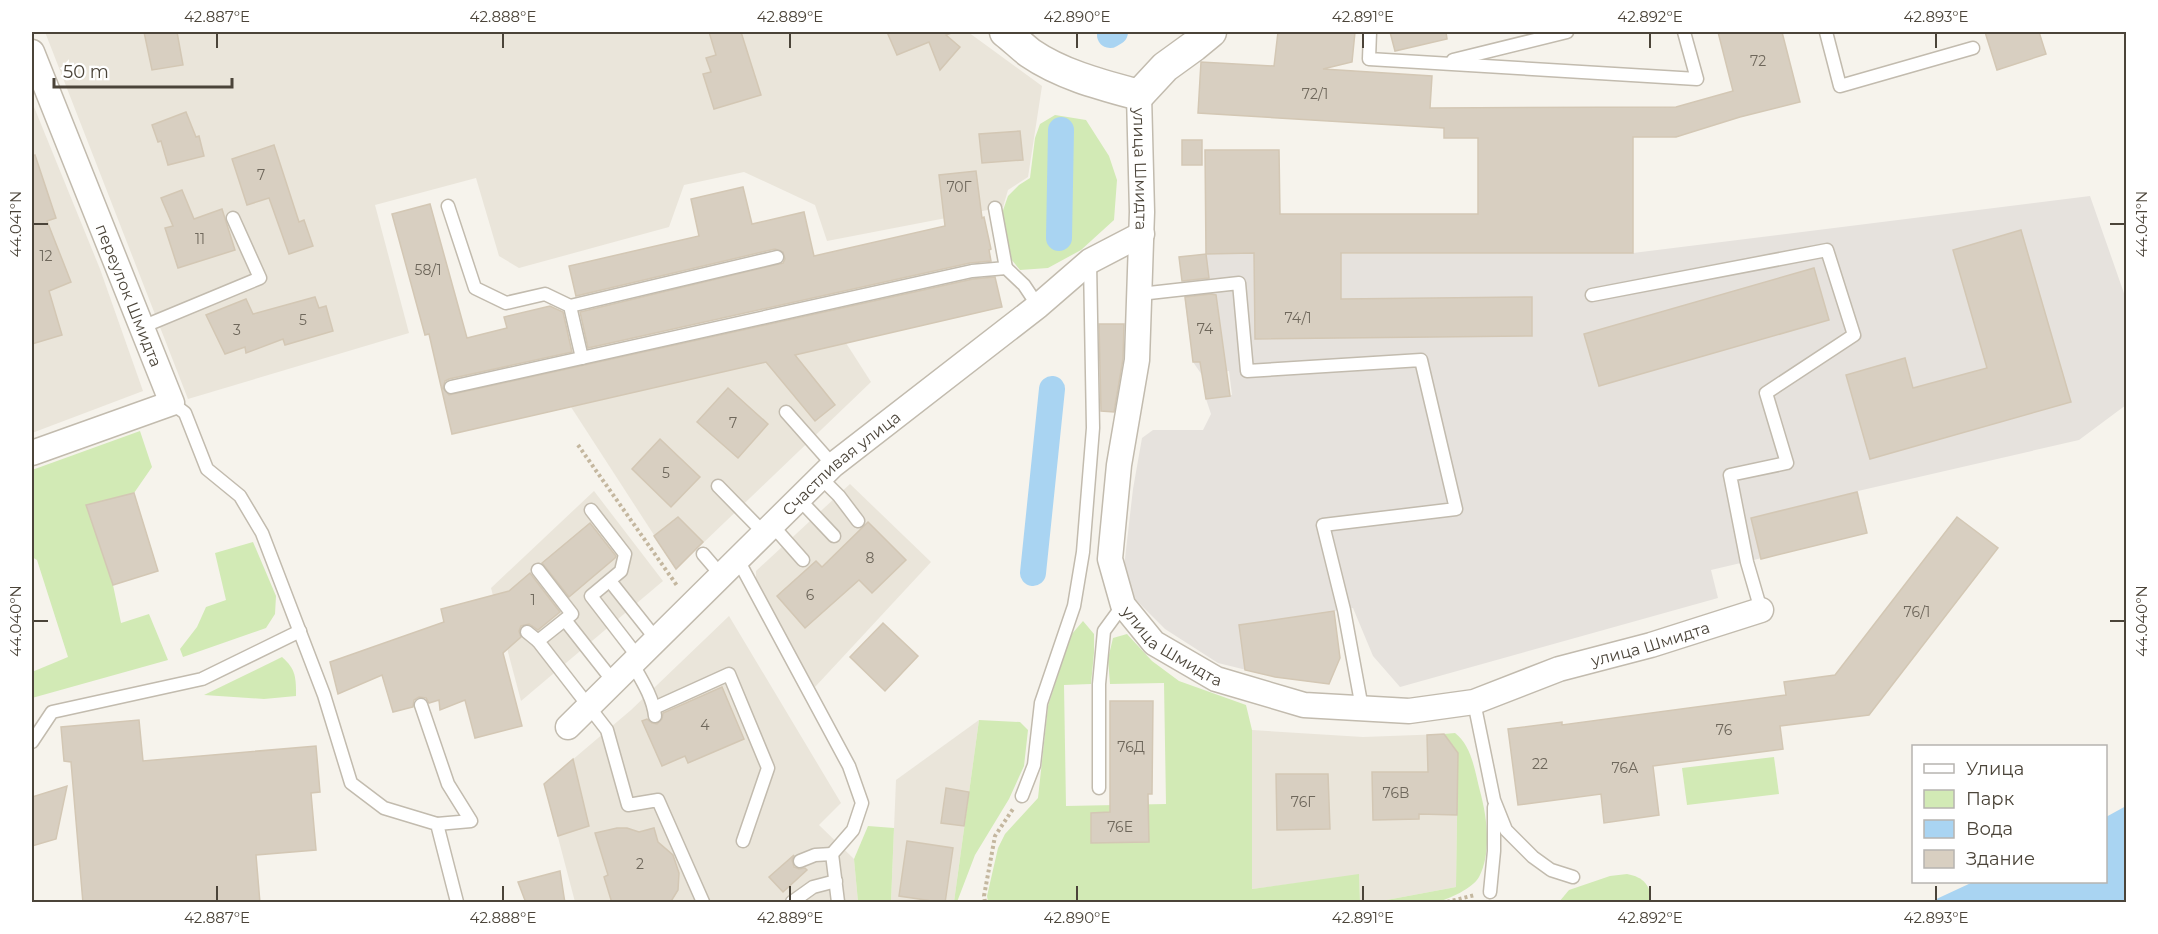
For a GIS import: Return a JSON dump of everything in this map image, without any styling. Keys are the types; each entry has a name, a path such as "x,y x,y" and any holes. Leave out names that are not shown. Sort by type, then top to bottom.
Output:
{"street":[{"name":"улица Шмидта","path":"1005,32 1031,53 1058,68 1093,83 1139,95 1142,234 1137,360 1119,465 1110,559 1123,605 1155,643 1216,679 1304,705 1409,711 1474,702 1559,669 1651,645 1761,610"},
{"path":"1139,95 1165,66 1211,32"},
{"name":"переулок Шмидта","path":"32,52 172,403"},
{"name":"Счастливая улица","path":"568,727 827,471 1038,306 1090,261 1142,234"},
{"path":"32,453 172,403"}],"lane":[{"path":"1370,32 1369,59 1697,79 1684,32"},
{"path":"1440,63 1567,32"},
{"path":"1826,32 1840,86 1973,48"},
{"path":"448,206 475,288 506,303 545,294 570,306 777,257"},
{"path":"995,208 1006,268 1024,285 1038,306"},
{"path":"142,327 260,278 233,218"},
{"path":"1592,295 1827,250 1854,335 1766,393 1787,463 1731,475 1747,561 1761,610"},
{"path":"1022,796 1034,765 1041,703 1074,606 1083,552 1093,428 1090,261"},
{"path":"451,387 972,271 1006,268"},
{"path":"1140,294 1239,283 1247,371 1421,360 1456,509 1323,525 1344,610 1362,708"},
{"path":"570,306 582,358"},
{"path":"172,403 185,413 207,469 240,496 262,533 324,695 351,783 384,808 437,824 471,820 448,784 421,705"},
{"path":"786,412 827,471 839,496 858,521"},
{"path":"718,486 803,560"},
{"path":"799,499 834,536"},
{"path":"591,510 625,554 621,572 591,596 635,660 654,712 729,674 768,768 743,841"},
{"path":"703,554 729,566 849,766 862,803 853,830 832,854 815,855 800,861"},
{"path":"537,640 572,614 538,570"},
{"path":"610,581 656,639"},
{"path":"1099,788 1100,684 1104,631 1123,605"},
{"path":"565,620 614,681"},
{"path":"32,742 52,712 202,680 300,632"},
{"path":"528,632 560,667 588,707 608,730 627,805 658,800 703,903"},
{"path":"1474,702 1494,800 1506,830 1533,857 1551,870 1573,877"},
{"path":"1490,892 1494,851 1494,800"},
{"path":"437,824 457,903"},
{"path":"832,854 838,903"},
{"path":"792,903 813,887 836,881"}],"path":[{"path":"578,445 690,605"},
{"path":"985,903 984,896 995,836 1022,796"},
{"path":"1446,903 1490,892"}],"shaded area":[{"path":"45,32 968,32 1042,86 1028,177 1008,190 1003,207 827,241 815,205 744,172 684,185 669,227 519,268 499,256 476,178 375,205 409,333 188,399"},
{"path":"32,102 100,269 143,391 32,433"},
{"path":"2090,196 2126,299 2126,405 2079,440 1858,491 1867,533 1711,570 1718,598 1400,687 1373,656 1353,608 1334,611 1340,658 1329,684 1275,677 1218,663 1165,629 1135,599 1124,567 1133,489 1142,438 1153,430 1203,430 1211,414 1206,399 1232,395 1229,371 1202,375 1193,362 1179,257 1206,254 1633,253"},
{"path":"846,343 871,382 676,569 571,407"},
{"path":"850,484 931,562 815,687 756,584 756,571"},
{"path":"594,491 663,581 521,701 491,588"},
{"path":"729,616 841,803 819,825 854,859 858,902 575,902 544,784 631,710"},
{"path":"979,720 954,902 891,902 896,780"},
{"path":"1252,730 1363,737 1444,734 1458,753 1456,887 1376,902 1360,902 1359,875 1252,889"}],"green space":[{"path":"1055,115 1086,120 1109,156 1117,180 1114,220 1081,250 1048,268 1020,270 1006,253 1001,216 1008,196 1030,178 1035,138 1040,124"},
{"path":"140,431 152,467 134,493 87,505 113,585 121,623 149,614 168,660 32,698 32,672 68,657 37,560 32,557 32,470"},
{"path":"253,542 276,596 275,614 266,628 183,657 180,649 197,627 206,607 226,600 215,553"},
{"path":"1083,621 1094,634 1094,653 1091,684 1064,685 1066,806 1166,804 1164,683 1110,684 1108,659 1113,638 1127,634 1152,661 1179,681 1246,705 1252,730 1252,889 1359,874 1360,902 988,902 987,896 998,848 1005,834 1038,798 1048,706 1071,635"},
{"path":"282,657 294,674 296,696 264,699 204,695"},
{"path":"979,720 1020,722 1028,730 1024,766 1009,799 975,855 957,902 954,902"},
{"path":"1455,733 1461,738 1472,760 1485,812 1486,857 1479,877 1466,889 1441,901 1422,904 1376,902 1456,887 1458,753 1444,734"},
{"path":"1774,757 1779,794 1687,805 1682,768"},
{"path":"868,826 894,828 891,902 858,902 854,859"},
{"path":"1627,874 1638,877 1645,883 1650,891 1651,902 1559,902 1569,890 1610,876"}],"water":[{"path":"2126,806 2126,902 1930,902 1971,883 2107,883 2107,816"}],"building":[{"path":"144,32 177,32 183,65 152,70"},
{"path":"709,32 741,32 761,95 714,109 703,74 711,72 706,58 716,55"},
{"path":"887,32 954,32 946,35 960,47 940,70 929,42 897,55"},
{"path":"1278,32 1355,32 1352,62 1323,69 1432,76 1430,108 1676,107 1733,91 1718,32 1782,32 1800,102 1740,117 1676,137 1633,137 1633,253 1341,253 1341,299 1532,297 1532,336 1255,339 1254,253 1206,254 1205,150 1279,150 1280,214 1478,214 1478,138 1444,138 1444,128 1198,113 1201,62 1274,66"},
{"path":"1390,32 1446,32 1447,39 1395,51"},
{"path":"1985,32 2039,32 2046,54 1997,70"},
{"path":"186,112 196,137 199,136 204,156 168,165 161,141 158,142 152,125"},
{"path":"1020,131 1023,160 982,163 979,134"},
{"path":"1182,140 1202,140 1202,165 1182,165"},
{"path":"274,145 299,222 304,220 313,246 289,254 269,198 247,205 232,159"},
{"path":"35,155 56,218 47,221 71,282 49,291 62,335 32,344 32,156"},
{"path":"976,171 982,218 984,217 991,249 989,250 991,261 970,263 588,348 580,312 783,263 785,259 783,252 775,249 576,296 569,266 699,236 691,199 743,187 752,224 804,212 814,256 945,226 939,175"},
{"path":"182,190 194,219 222,209 235,250 178,268 165,228 173,226 161,198"},
{"path":"430,204 467,338 507,328 504,317 550,306 563,312 572,352 449,379 445,381 443,388 449,395 973,279 995,277 1002,307 795,355 835,405 815,421 766,362 452,434 429,334 425,335 392,214"},
{"path":"2021,230 2071,402 1870,459 1846,375 1905,358 1913,388 1987,368 1953,250"},
{"path":"1206,254 1209,278 1182,281 1179,257"},
{"path":"1814,268 1829,320 1599,386 1584,334"},
{"path":"1216,295 1230,396 1206,399 1200,362 1193,362 1185,297"},
{"path":"315,297 319,308 326,306 333,331 285,345 283,339 246,353 245,347 225,354 206,315 246,299 253,314"},
{"path":"1099,324 1124,324 1123,359 1114,412 1101,411"},
{"path":"728,388 768,424 738,458 697,422"},
{"path":"660,439 700,477 671,507 632,469"},
{"path":"1857,492 1867,533 1761,559 1751,518"},
{"path":"134,493 158,571 113,585 86,505"},
{"path":"678,517 703,542 676,569 654,536"},
{"path":"1957,517 1998,548 1869,715 1780,726 1783,749 1653,766 1659,815 1604,823 1601,794 1518,805 1508,729 1562,722 1562,725 1786,695 1784,682 1835,675"},
{"path":"868,522 906,560 872,593 859,580 805,628 777,596 816,561 822,567"},
{"path":"590,523 616,556 569,597 542,563"},
{"path":"530,573 560,612 538,630 529,624 521,626 519,631 521,637 503,653 522,726 475,738 465,700 440,710 439,700 429,703 426,698 419,697 414,700 413,707 393,712 382,675 338,694 330,662 444,622 441,609 509,591"},
{"path":"1334,611 1340,658 1329,684 1275,677 1245,670 1239,625"},
{"path":"883,623 918,656 885,691 850,657"},
{"path":"722,687 744,739 688,763 685,756 662,766 642,721 647,719 657,724 662,719 663,713"},
{"path":"1110,701 1153,701 1152,794 1148,794 1149,842 1091,843 1091,813 1110,812"},
{"path":"139,720 143,761 316,746 320,792 311,793 316,850 256,855 260,903 83,903 71,762 64,761 61,727"},
{"path":"1444,734 1458,753 1457,815 1419,814 1419,819 1373,820 1372,772 1428,772 1427,735"},
{"path":"573,759 589,826 558,836 544,784"},
{"path":"1276,774 1328,774 1330,829 1277,830"},
{"path":"67,786 56,839 32,846 32,797"},
{"path":"946,788 969,792 964,826 941,823"},
{"path":"617,828 639,832 654,828 658,842 673,855 679,873 678,890 670,903 612,903 604,877 608,875 595,833"},
{"path":"907,841 953,848 945,903 899,896"},
{"path":"794,855 792,860 794,867 807,870 783,892 769,877"},
{"path":"560,871 565,903 526,903 518,882"}],"waterway":[{"path":"1110,35 1115,32"},
{"path":"1059,238 1061,130"},
{"path":"1033,573 1052,389"}]}
